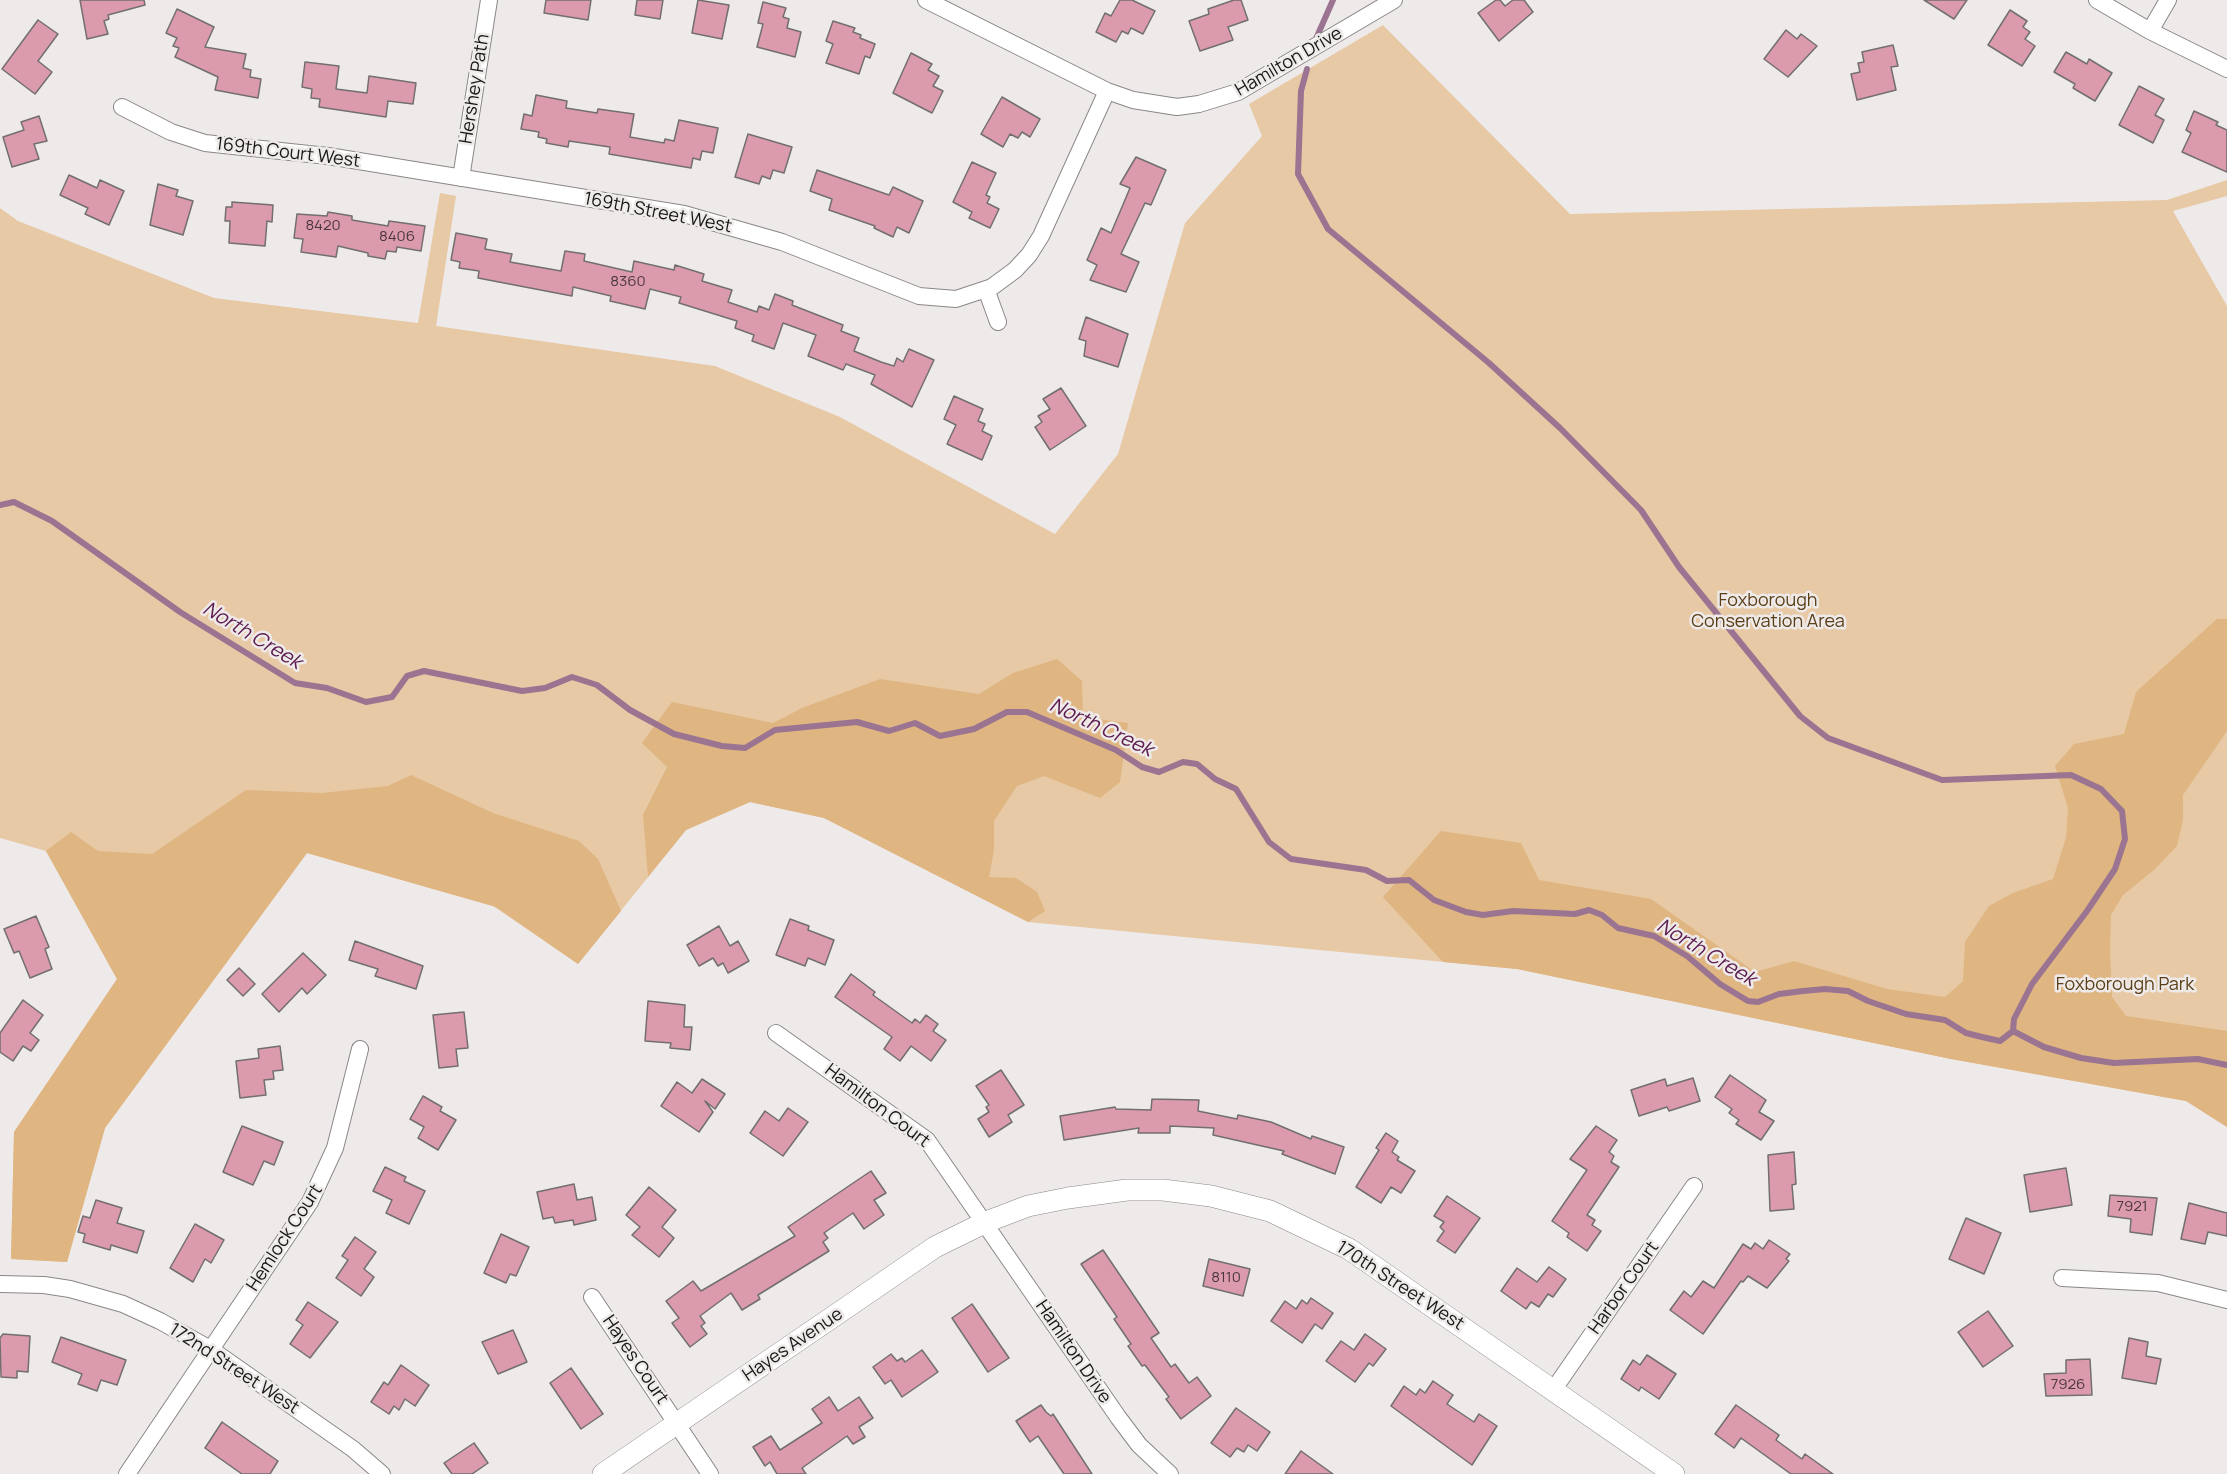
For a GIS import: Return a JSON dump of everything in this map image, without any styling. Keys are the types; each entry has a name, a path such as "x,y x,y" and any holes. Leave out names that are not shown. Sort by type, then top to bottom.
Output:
{"street":[{"name":"Hershey Path","path":"461,178 489,0"},
{"name":"Hamilton Drive","path":"926,0 1107,91 1159,106 1177,107 1219,100 1252,85 1394,0"},
{"path":"2097,0 2150,31 2227,69"},
{"path":"2150,31 2168,0"},
{"name":"169th Street West","path":"461,178 684,214 782,242 919,296 956,299 986,289 1015,270 1035,245 1107,91"},
{"name":"169th Court West","path":"122,107 171,132 205,143 328,156 461,178"},
{"path":"986,289 998,322"},
{"name":"Hamilton Court","path":"776,1033 927,1140 986,1222"},
{"name":"Hemlock Court","path":"127,1474 310,1202 325,1174 343,1122 360,1049"},
{"name":"Harbor Court","path":"1554,1389 1695,1186"},
{"name":"170th Street West","path":"986,1222 1028,1206 1127,1190 1163,1190 1211,1196 1270,1211 1349,1249 1674,1474"},
{"name":"Hamilton Drive","path":"986,1222 1118,1417 1139,1445 1170,1474"},
{"name":"Hayes Avenue","path":"603,1474 935,1247 986,1222"},
{"path":"2062,1278 2158,1283 2227,1300"},
{"name":"172nd Street West","path":"0,1284 52,1286 123,1304 182,1332 212,1350 353,1449 382,1474"},
{"name":"Hayes Court","path":"592,1297 710,1474"}],"green space":[{"name":"Foxborough Conservation Area","path":"1383,25 1570,214 2167,200 2227,180 2227,196 2173,211 2227,306 2227,1127 2186,1101 1951,1059 1517,969 1028,922 824,818 750,802 686,830 578,964 493,906 307,853 105,1128 67,1262 11,1259 14,1132 117,979 46,851 0,838 0,208 18,221 214,298 418,323 440,193 456,196 436,326 715,366 840,417 1055,534 1118,454 1185,223 1262,136 1249,104"}],"shaded area":[{"path":"2217,619 2227,619 2227,731 2183,795 2183,820 2177,846 2154,870 2123,895 2111,915 2110,950 2112,997 2126,1016 2227,1031 2227,1127 2186,1101 1951,1059 1517,969 1443,962 1383,897 1441,831 1521,843 1539,880 1651,899 1755,972 1794,961 1887,989 1945,997 1963,981 1965,942 1989,906 2013,893 2053,879 2066,838 2068,808 2055,766 2074,744 2124,734 2136,692"},
{"path":"1057,659 1082,681 1083,717 1128,723 1120,782 1100,798 1044,776 1017,786 994,821 994,850 989,877 1016,878 1037,892 1045,911 1028,922 824,818 750,802 686,830 648,877 643,815 667,767 642,743 672,702 773,723 802,708 880,679 979,694 1013,673"},
{"path":"411,775 493,813 579,841 598,859 621,911 578,964 496,907 307,853 105,1128 67,1262 11,1259 14,1132 117,979 46,851 71,832 98,851 152,854 246,790 322,793 388,786"}],"building":[{"path":"80,0 144,0 145,5 108,15 109,19 104,21 108,34 87,39"},
{"path":"546,0 591,0 588,20 544,13"},
{"path":"637,0 663,0 660,19 635,15"},
{"path":"698,0 729,5 722,39 692,33"},
{"path":"1120,0 1132,0 1155,11 1143,34 1131,28 1128,34 1122,31 1116,42 1096,32 1105,13 1111,16"},
{"path":"1234,0 1241,0 1248,20 1228,27 1233,40 1200,51 1189,21 1209,14 1208,9"},
{"path":"1496,0 1500,0 1505,6 1513,0 1524,0 1533,12 1499,41 1478,13"},
{"path":"1924,0 1967,0 1954,19"},
{"path":"763,2 786,8 783,17 789,19 787,28 801,32 795,57 757,47 763,24 758,23"},
{"path":"177,9 214,27 205,47 246,54 243,68 251,70 250,77 261,79 258,98 215,90 218,77 175,57 179,48 173,46 177,38 166,33"},
{"path":"2010,10 2027,21 2023,27 2030,32 2025,39 2035,46 2022,66 1988,45"},
{"path":"38,20 58,34 38,61 52,72 35,94 2,69"},
{"path":"833,21 855,28 853,32 861,35 860,38 875,44 870,58 865,56 859,74 826,63 833,44 826,41"},
{"path":"1786,30 1797,39 1801,34 1817,46 1788,77 1764,59"},
{"path":"1893,45 1898,66 1891,67 1896,90 1857,100 1851,74 1860,72 1858,63 1864,62 1862,52"},
{"path":"2066,52 2087,64 2089,59 2112,73 2095,101 2073,88 2075,84 2054,72"},
{"path":"911,53 932,64 928,70 939,76 933,86 943,91 932,113 893,93"},
{"path":"305,62 339,66 336,89 367,93 369,76 416,83 413,104 388,101 386,117 319,107 320,99 311,98 312,89 302,87"},
{"path":"2139,86 2164,99 2155,115 2164,120 2153,143 2119,125"},
{"path":"536,95 567,101 566,108 597,113 598,109 634,114 630,137 664,143 665,139 674,141 679,120 718,128 713,153 702,151 700,160 693,158 691,168 609,154 610,147 569,141 568,147 546,143 547,139 538,137 539,132 521,129 524,114 532,116"},
{"path":"1002,97 1040,119 1030,137 1022,132 1018,138 1010,134 1003,147 981,134"},
{"path":"2194,111 2218,122 2216,125 2227,130 2227,172 2182,152 2191,133 2186,130"},
{"path":"39,116 47,141 34,144 39,159 12,167 3,137 24,130 21,122"},
{"path":"748,134 792,147 784,173 773,170 770,179 762,176 759,184 735,177"},
{"path":"1136,157 1166,170 1151,205 1145,203 1121,254 1139,262 1126,292 1090,280 1097,265 1087,260 1101,228 1111,233 1130,188 1120,184"},
{"path":"972,162 996,173 986,195 990,197 987,203 999,209 990,228 969,218 972,212 953,202"},
{"path":"817,170 889,195 893,187 923,201 909,233 897,227 893,237 874,228 875,226 829,210 832,199 810,191"},
{"path":"69,175 97,188 100,180 124,191 109,225 85,214 88,208 60,195"},
{"path":"158,184 178,190 176,196 193,201 183,235 150,225"},
{"path":"232,202 273,205 272,222 267,221 265,246 229,243 230,221 225,221 226,207 232,207"},
{"path":"328,212 352,216 352,220 388,226 389,221 425,226 421,251 397,247 396,252 387,251 385,259 338,246 336,257 301,252 303,239 294,238 297,214 327,216"},
{"path":"456,233 487,239 485,249 512,254 510,262 561,271 565,251 585,254 584,261 632,272 634,261 674,270 675,265 704,274 702,281 732,290 728,302 757,312 759,306 769,310 775,294 793,301 792,305 843,325 841,331 859,338 854,351 881,362 894,366 897,358 903,362 909,349 934,360 912,407 871,384 875,375 846,364 843,370 808,356 816,335 783,323 774,349 752,341 754,335 735,328 737,321 679,303 681,297 650,289 645,309 610,301 611,296 573,287 572,296 478,278 479,271 459,268 460,262 451,260"},
{"path":"1086,317 1128,334 1118,367 1084,356 1086,341 1079,339"},
{"path":"1061,388 1086,426 1050,450 1035,427 1042,422 1038,416 1050,409 1043,399"},
{"path":"954,396 983,409 978,421 985,424 982,431 992,436 982,460 947,444 956,425 944,419"},
{"path":"36,916 49,947 45,949 52,969 30,978 19,951 14,953 4,929"},
{"path":"790,919 809,926 808,930 834,940 825,965 808,958 805,966 776,955"},
{"path":"719,926 730,946 738,941 749,961 728,973 723,963 718,966 713,958 699,966 687,945"},
{"path":"355,941 423,966 416,989 375,976 378,969 349,960"},
{"path":"303,953 326,975 307,994 302,988 279,1012 262,994"},
{"path":"239,968 255,984 243,996 227,980"},
{"path":"851,974 875,992 873,995 912,1023 915,1019 920,1023 926,1015 938,1024 933,1031 946,1040 931,1061 911,1046 900,1061 884,1049 892,1037 835,997"},
{"path":"23,1000 43,1015 30,1033 39,1040 31,1051 23,1046 13,1061 0,1052 0,1033"},
{"path":"648,1001 685,1005 684,1027 692,1027 690,1050 670,1048 671,1043 645,1041"},
{"path":"464,1012 468,1048 456,1049 458,1066 439,1068 433,1015"},
{"path":"280,1046 283,1070 273,1071 274,1079 264,1080 266,1095 240,1098 236,1061 259,1058 258,1049"},
{"path":"1001,1070 1024,1105 1008,1115 1012,1122 989,1137 978,1119 989,1112 986,1107 989,1105 976,1086"},
{"path":"1730,1075 1766,1100 1759,1112 1774,1121 1761,1140 1736,1124 1739,1120 1729,1113 1732,1109 1715,1097"},
{"path":"1693,1078 1700,1101 1669,1111 1667,1107 1639,1116 1631,1090 1665,1079 1667,1086"},
{"path":"702,1079 725,1094 715,1109 705,1101 713,1112 699,1132 661,1106 677,1082 692,1093"},
{"path":"423,1096 442,1107 440,1111 456,1120 438,1150 418,1138 424,1127 410,1119"},
{"path":"1152,1099 1199,1100 1198,1111 1237,1119 1238,1115 1271,1122 1311,1139 1312,1136 1344,1147 1335,1174 1282,1154 1284,1151 1213,1135 1214,1128 1170,1126 1170,1133 1138,1133 1139,1128 1064,1140 1060,1116 1115,1107 1116,1109 1151,1110"},
{"path":"788,1108 808,1122 783,1156 750,1133 765,1111 779,1121"},
{"path":"242,1126 283,1142 274,1165 264,1161 253,1185 223,1172"},
{"path":"1596,1126 1617,1140 1609,1152 1614,1156 1611,1162 1619,1167 1587,1215 1595,1220 1592,1225 1601,1231 1587,1251 1567,1237 1569,1233 1552,1221 1587,1170 1570,1159"},
{"path":"1386,1133 1398,1141 1392,1152 1399,1157 1397,1160 1415,1171 1401,1193 1391,1187 1381,1203 1356,1187 1379,1150 1376,1148"},
{"path":"1794,1152 1796,1184 1792,1185 1794,1209 1770,1211 1768,1155"},
{"path":"385,1167 406,1177 404,1181 425,1191 409,1224 386,1213 392,1200 373,1191"},
{"path":"2066,1168 2072,1205 2030,1212 2024,1175"},
{"path":"871,1171 886,1193 874,1200 884,1215 864,1229 853,1213 824,1233 828,1238 823,1242 829,1251 758,1295 760,1299 742,1310 731,1293 700,1316 705,1323 701,1326 707,1334 690,1347 672,1323 679,1318 666,1301 693,1281 701,1291 795,1236 788,1227"},
{"path":"574,1184 577,1200 592,1197 596,1220 574,1225 573,1220 555,1223 553,1217 543,1219 537,1192"},
{"path":"649,1187 676,1210 662,1227 674,1238 659,1257 632,1235 640,1227 626,1215"},
{"path":"2110,1195 2157,1198 2152,1235 2130,1232 2131,1219 2108,1216"},
{"path":"1447,1196 1480,1218 1455,1253 1437,1241 1444,1231 1440,1227 1444,1222 1434,1216"},
{"path":"96,1200 122,1208 117,1223 144,1231 137,1253 111,1245 110,1250 83,1242 85,1234 78,1232 83,1216 90,1218"},
{"path":"2189,1203 2227,1213 2227,1236 2208,1232 2205,1244 2181,1239"},
{"path":"1966,1218 2001,1233 1984,1274 1949,1259"},
{"path":"195,1224 224,1240 211,1263 205,1259 193,1282 170,1268"},
{"path":"501,1234 529,1247 516,1276 510,1274 506,1283 484,1273"},
{"path":"355,1237 376,1252 364,1269 374,1277 361,1296 336,1278 348,1260 342,1256"},
{"path":"1769,1240 1790,1254 1786,1259 1789,1261 1767,1288 1748,1276 1743,1282 1741,1281 1703,1334 1670,1310 1684,1291 1691,1297 1703,1281 1714,1288 1743,1244 1751,1249 1755,1243 1763,1249"},
{"path":"1103,1250 1159,1333 1151,1338 1171,1367 1175,1364 1189,1383 1197,1377 1211,1396 1181,1419 1166,1399 1169,1397 1128,1346 1131,1344 1114,1319 1117,1317 1081,1264"},
{"path":"1209,1259 1250,1269 1243,1296 1203,1286"},
{"path":"1549,1267 1566,1279 1553,1297 1548,1294 1539,1307 1531,1302 1526,1309 1501,1291 1517,1268 1537,1282"},
{"path":"1311,1298 1333,1313 1322,1329 1315,1324 1302,1343 1271,1321 1285,1301 1296,1309 1302,1300 1307,1304"},
{"path":"308,1302 338,1322 310,1358 290,1344 303,1325 296,1320"},
{"path":"972,1304 1009,1358 988,1372 952,1318"},
{"path":"1988,1311 2013,1346 1983,1367 1958,1332"},
{"path":"513,1330 527,1362 498,1374 482,1342"},
{"path":"3,1334 30,1336 28,1372 17,1371 17,1378 1,1377 0,1338"},
{"path":"1365,1334 1386,1349 1373,1366 1369,1363 1355,1382 1326,1361 1341,1341 1354,1350"},
{"path":"61,1337 126,1360 117,1385 101,1380 97,1391 78,1384 82,1374 52,1362"},
{"path":"2129,1338 2148,1342 2146,1356 2161,1359 2156,1384 2122,1378"},
{"path":"922,1350 938,1372 902,1397 891,1380 885,1384 873,1367 891,1354 897,1361 902,1358 905,1362"},
{"path":"1647,1355 1676,1374 1659,1399 1641,1387 1639,1391 1621,1379 1633,1360 1640,1365"},
{"path":"2090,1359 2092,1395 2046,1396 2044,1374 2066,1373 2066,1360"},
{"path":"401,1365 429,1385 415,1406 405,1399 399,1410 394,1406 389,1414 371,1402 384,1382 388,1385"},
{"path":"571,1368 603,1414 581,1429 550,1383"},
{"path":"1433,1381 1453,1395 1447,1404 1474,1422 1479,1414 1497,1426 1472,1465 1391,1406 1404,1386 1416,1395 1420,1389 1425,1393"},
{"path":"829,1397 838,1411 859,1397 873,1418 859,1427 865,1437 853,1444 847,1436 802,1468 806,1474 777,1474 770,1462 765,1466 753,1447 771,1436 780,1450 822,1423 812,1409"},
{"path":"1041,1405 1051,1416 1053,1414 1092,1474 1064,1474 1038,1436 1030,1442 1016,1421"},
{"path":"1736,1405 1779,1435 1776,1440 1802,1459 1805,1454 1833,1474 1791,1474 1741,1438 1734,1448 1715,1434"},
{"path":"1236,1408 1270,1432 1257,1451 1248,1445 1244,1452 1237,1448 1230,1457 1211,1443"},
{"path":"222,1422 278,1461 270,1474 242,1474 205,1448"},
{"path":"474,1443 488,1463 472,1474 452,1474 444,1463"},
{"path":"1301,1451 1333,1474 1285,1474"}],"waterway":[{"path":"1315,41 1333,0"},
{"path":"1307,69 1301,91 1298,174 1328,229 1489,363 1560,428 1641,510 1679,567 1800,716 1828,738 1942,780 2071,775 2101,789 2122,811 2125,839 2115,869 2087,911 2032,984 2014,1019 2013,1031"},
{"name":"North Creek","path":"0,505 14,502 52,521 180,612 295,683 327,688 366,702 392,697 407,676 424,671 522,691 545,688 572,677 597,685 630,710 674,734 722,746 745,748 775,730 857,722 889,731 915,723 940,736 974,729 1007,712 1027,712 1116,750 1142,767 1159,772 1183,762 1197,764 1215,779 1236,789 1269,842 1291,859 1366,870 1387,881 1409,880 1434,900 1466,912 1483,915 1513,911 1575,914 1589,910 1602,915 1618,928 1654,936 1687,956 1720,984 1748,1001 1758,1002 1779,994 1803,991 1825,989 1848,991 1868,1001 1906,1014 1945,1020 1966,1033 1982,1037 2000,1041 2013,1031"},
{"name":"North Creek","path":"2013,1031 2044,1047 2081,1058 2114,1063 2198,1059 2227,1065"}],"park label":[{"name":"Foxborough Park","path":"2125,985"}]}
